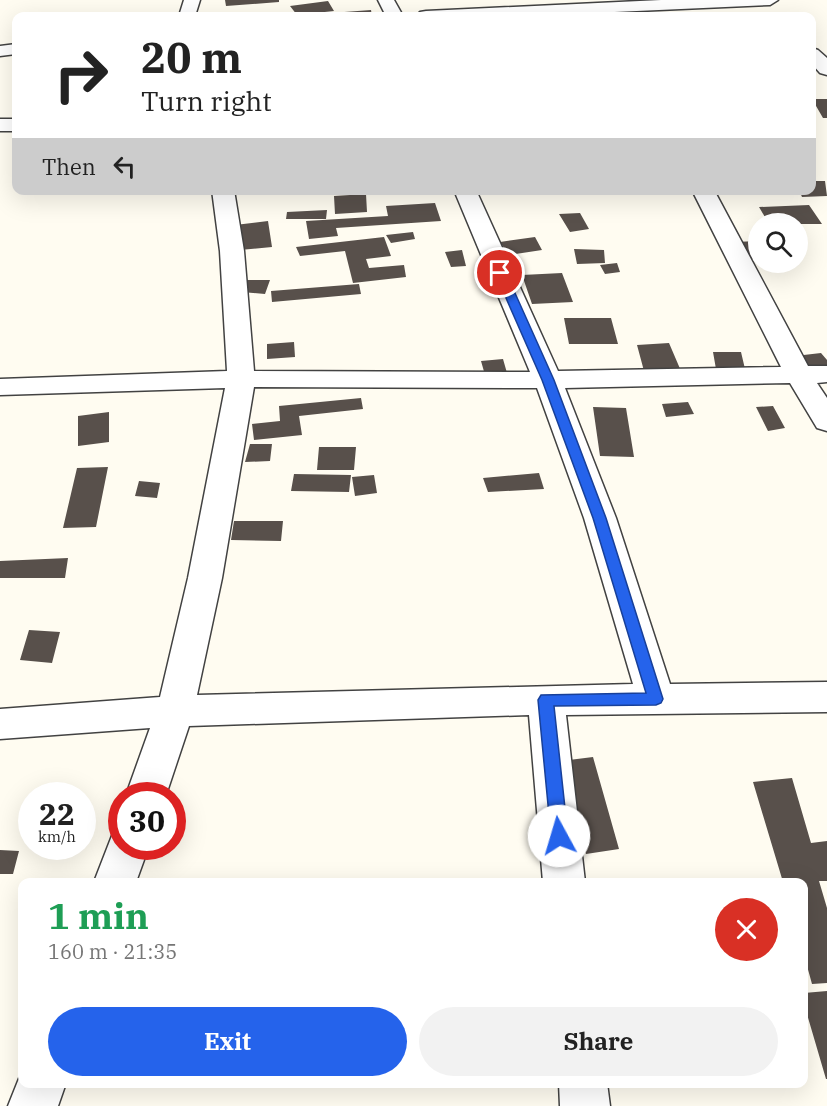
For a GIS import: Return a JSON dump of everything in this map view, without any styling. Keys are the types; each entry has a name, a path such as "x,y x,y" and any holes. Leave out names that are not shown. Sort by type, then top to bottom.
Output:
{"street":[{"path":"520,12 770,0"},
{"path":"736,1 767,12"},
{"path":"816,58 827,69"},
{"path":"150,782 175,711 205,578 241,379 232,251 224,195"},
{"path":"467,195 548,380 600,518 656,699"},
{"path":"706,195 799,375 827,422"},
{"path":"0,387 241,379 548,380 827,374"},
{"path":"0,724 175,711 546,700 827,697"},
{"path":"546,700 564,878"},
{"path":"116,878 123,860"},
{"path":"33,1106 40,1088"},
{"path":"583,1088 585,1106"}],"building":[{"path":"225,0 279,0 279,2 226,6"},
{"path":"328,1 334,11 295,12 290,6"},
{"path":"371,10 371,12 344,12"},
{"path":"816,99 827,99 827,118 823,118 816,106"},
{"path":"816,181 825,181 827,196 802,197 801,195 816,195"},
{"path":"366,195 367,212 335,214 334,196"},
{"path":"435,203 441,221 336,228 338,236 309,239 306,221 388,216 386,206"},
{"path":"809,205 822,224 808,224 808,213 763,213 759,207"},
{"path":"327,210 326,219 286,219 287,212"},
{"path":"580,213 589,229 570,232 559,214"},
{"path":"268,221 272,247 240,250 235,225"},
{"path":"413,232 415,239 391,243 386,235"},
{"path":"384,237 391,256 366,259 369,268 404,265 406,277 353,283 345,251 300,256 296,247"},
{"path":"535,237 542,250 509,255 500,242"},
{"path":"748,241 748,259 742,259 734,242"},
{"path":"574,249 604,250 605,263 577,264"},
{"path":"462,250 466,266 451,267 445,252"},
{"path":"617,263 620,272 605,274 600,265"},
{"path":"562,273 573,302 532,304 522,275"},
{"path":"247,280 270,280 265,294 242,292"},
{"path":"359,284 361,294 272,302 271,291"},
{"path":"564,318 611,318 618,344 569,344"},
{"path":"294,342 295,357 267,359 267,344"},
{"path":"669,343 681,371 644,371 637,345"},
{"path":"713,352 741,352 745,369 716,369"},
{"path":"821,353 827,360 827,367 806,369 795,356"},
{"path":"503,359 507,373 485,375 481,361"},
{"path":"361,398 363,409 299,416 302,435 254,440 252,424 280,421 279,406"},
{"path":"688,402 694,414 666,417 662,404"},
{"path":"773,406 785,428 768,431 756,407"},
{"path":"593,407 626,408 634,457 600,456"},
{"path":"109,412 109,442 78,446 78,416"},
{"path":"250,444 272,444 270,461 245,462"},
{"path":"319,447 356,447 354,470 317,470"},
{"path":"108,467 96,527 63,528 77,468"},
{"path":"539,473 544,489 488,492 483,478"},
{"path":"294,474 351,475 349,492 291,491"},
{"path":"374,475 377,493 355,496 352,477"},
{"path":"139,481 160,483 157,498 135,496"},
{"path":"234,521 283,521 281,541 231,540"},
{"path":"68,558 65,578 0,578 0,561"},
{"path":"29,630 60,632 52,663 20,660"},
{"path":"593,757 619,849 586,854 561,761"},
{"path":"792,778 811,843 827,841 827,881 819,881 827,908 827,983 812,984 808,970 808,878 782,878 753,782"},
{"path":"0,850 18,851 13,874 0,874"},
{"path":"827,991 827,1079 808,1018 808,993"}],"route":[{"path":"500,273 548,380 600,518 656,699 546,700 559,836"}]}
